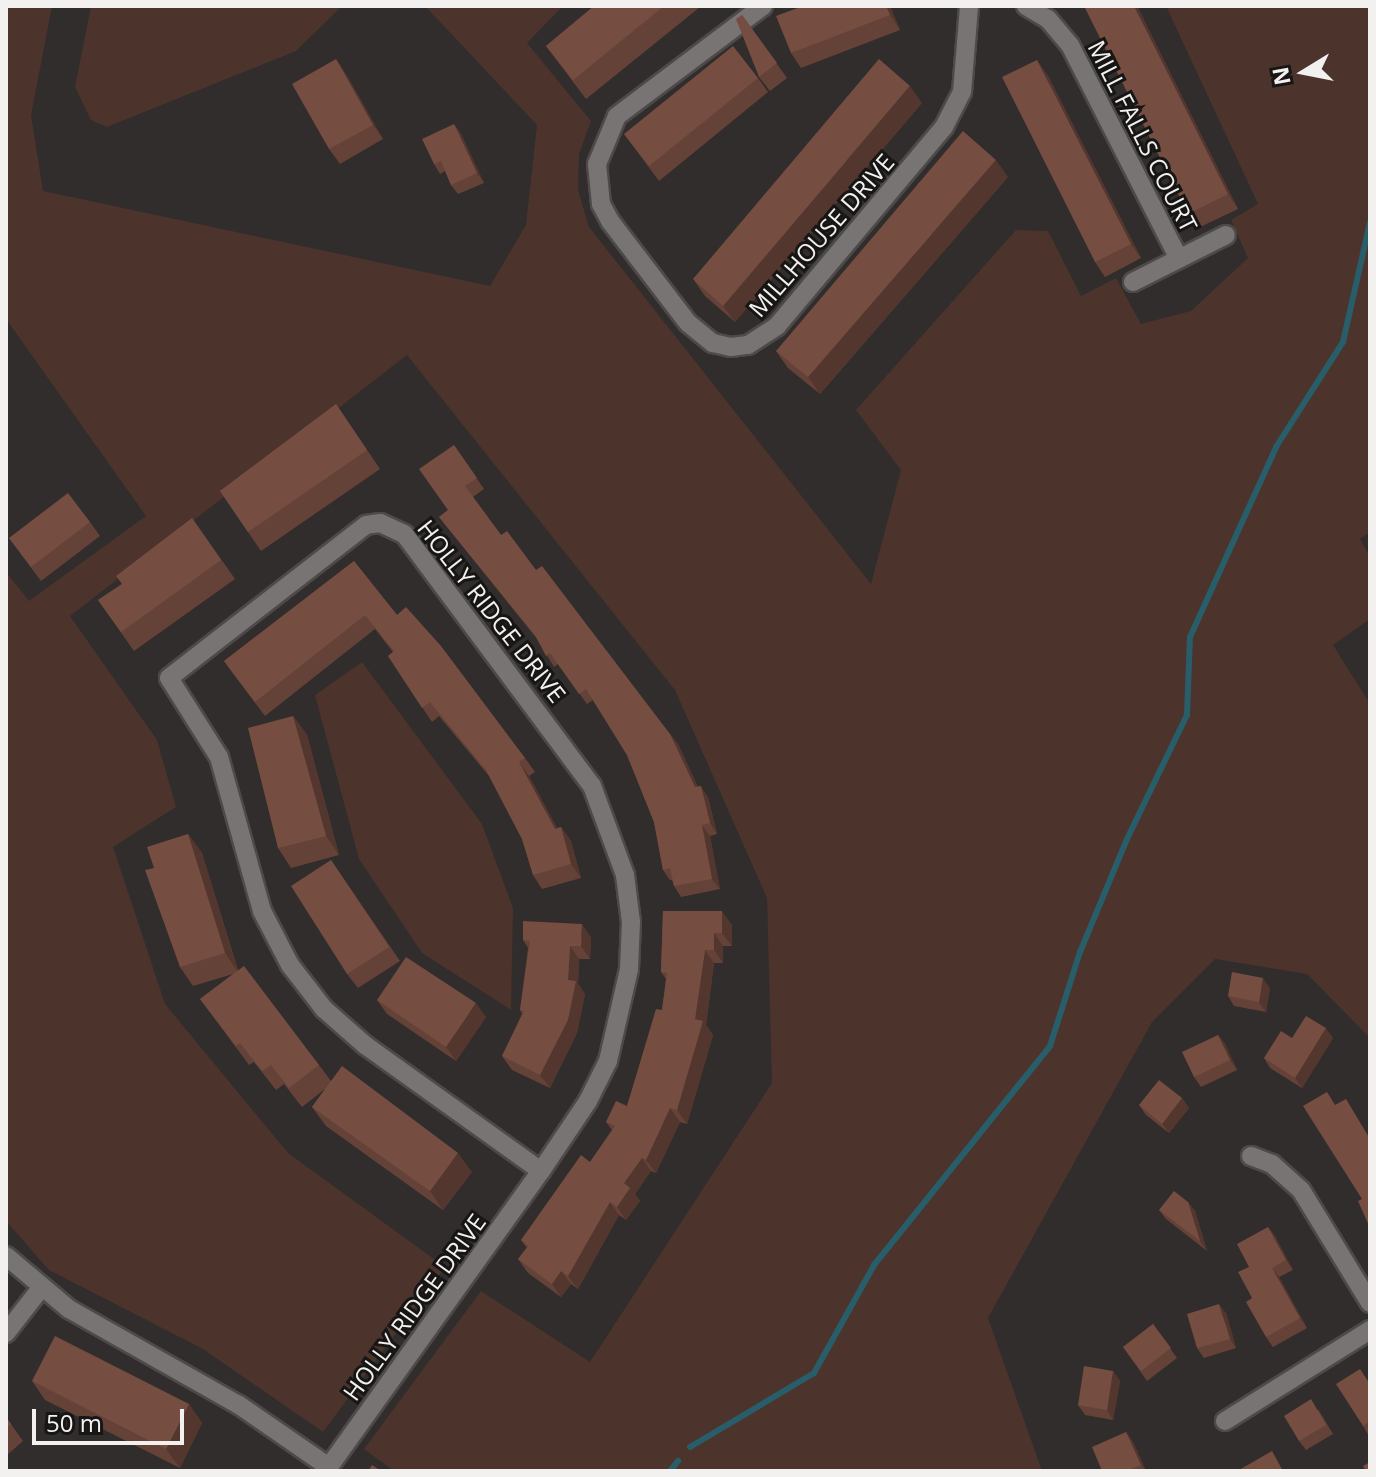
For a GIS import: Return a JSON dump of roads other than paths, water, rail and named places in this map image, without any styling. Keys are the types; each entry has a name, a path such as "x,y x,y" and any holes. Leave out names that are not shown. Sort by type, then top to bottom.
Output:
{"street":[{"name":"MILLHOUSE DRIVE","path":"763,6 617,116 597,164 601,204 610,221 688,323 713,343 731,347 755,342 777,326 944,127 962,92 969,6"},
{"name":"MILL FALLS COURT","path":"1026,6 1048,19 1070,45 1179,259"},
{"name":"MILL FALLS COURT","path":"1133,282 1226,235"},
{"name":"HOLLY RIDGE DRIVE","path":"327,1469 541,1171 588,1101 623,1014 631,922 625,875 592,786 565,745 404,534 380,523 366,525 169,678 219,757 262,911 290,965 324,1009 365,1045 541,1171"},
{"path":"1251,1156 1272,1164 1301,1190 1370,1303"},
{"path":"6,1256 41,1288 97,1326 239,1405 327,1469"},
{"path":"6,1333 41,1288"},
{"path":"1225,1421 1370,1330"}],"waterway":[{"path":"690,1447 814,1373 874,1265 1050,1046 1080,952 1127,839 1187,715 1190,637 1276,447 1343,342 1370,222"},
{"path":"670,1471 678,1461"}]}
